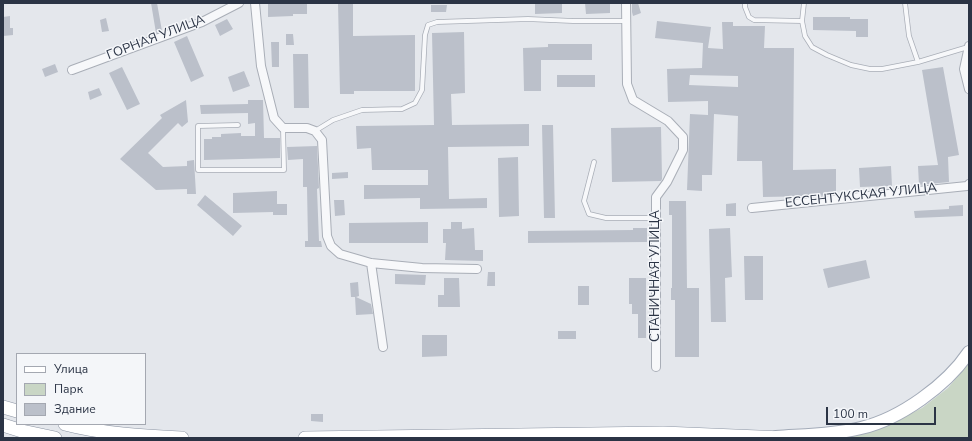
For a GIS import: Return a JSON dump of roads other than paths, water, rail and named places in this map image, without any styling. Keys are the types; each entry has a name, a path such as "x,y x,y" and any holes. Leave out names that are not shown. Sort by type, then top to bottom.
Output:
{"highway":[{"path":"3,407 16,411"},
{"path":"3,425 22,431 55,438"},
{"path":"68,425 129,435 182,438"},
{"path":"305,438 663,433 780,438"}],"main road":[{"path":"780,438 835,433 862,428 885,421 917,402 940,385 969,352"}],"street":[{"name":"ГОРНАЯ УЛИЦА","path":"72,70 202,22 239,3"},
{"path":"255,3 261,66 274,118 283,128 307,128 316,131 322,140 327,236 331,246 340,254 371,263 422,268 477,269"},
{"name":"СТАНИЧНАЯ УЛИЦА","path":"626,3 627,84 633,100 668,120 683,137 683,150 667,182 656,197 656,367"},
{"path":"969,46 964,69 969,89"},
{"name":"ЕССЕНТУКСКАЯ УЛИЦА","path":"752,208 968,186 969,184"},
{"path":"371,263 383,347"}],"lane":[{"path":"745,3 748,17 754,20 802,21"},
{"path":"804,3 802,21 805,36 812,47 851,65 870,69 882,69 918,62 969,46"},
{"path":"905,3 909,36 918,62"},
{"path":"316,131 333,120 362,110 402,109 415,103 422,90 425,35 428,25 437,22 528,19 626,21"},
{"path":"238,125 198,126 198,170 284,170 283,128"},
{"path":"594,162 584,201 589,214 606,218 656,218"}]}
